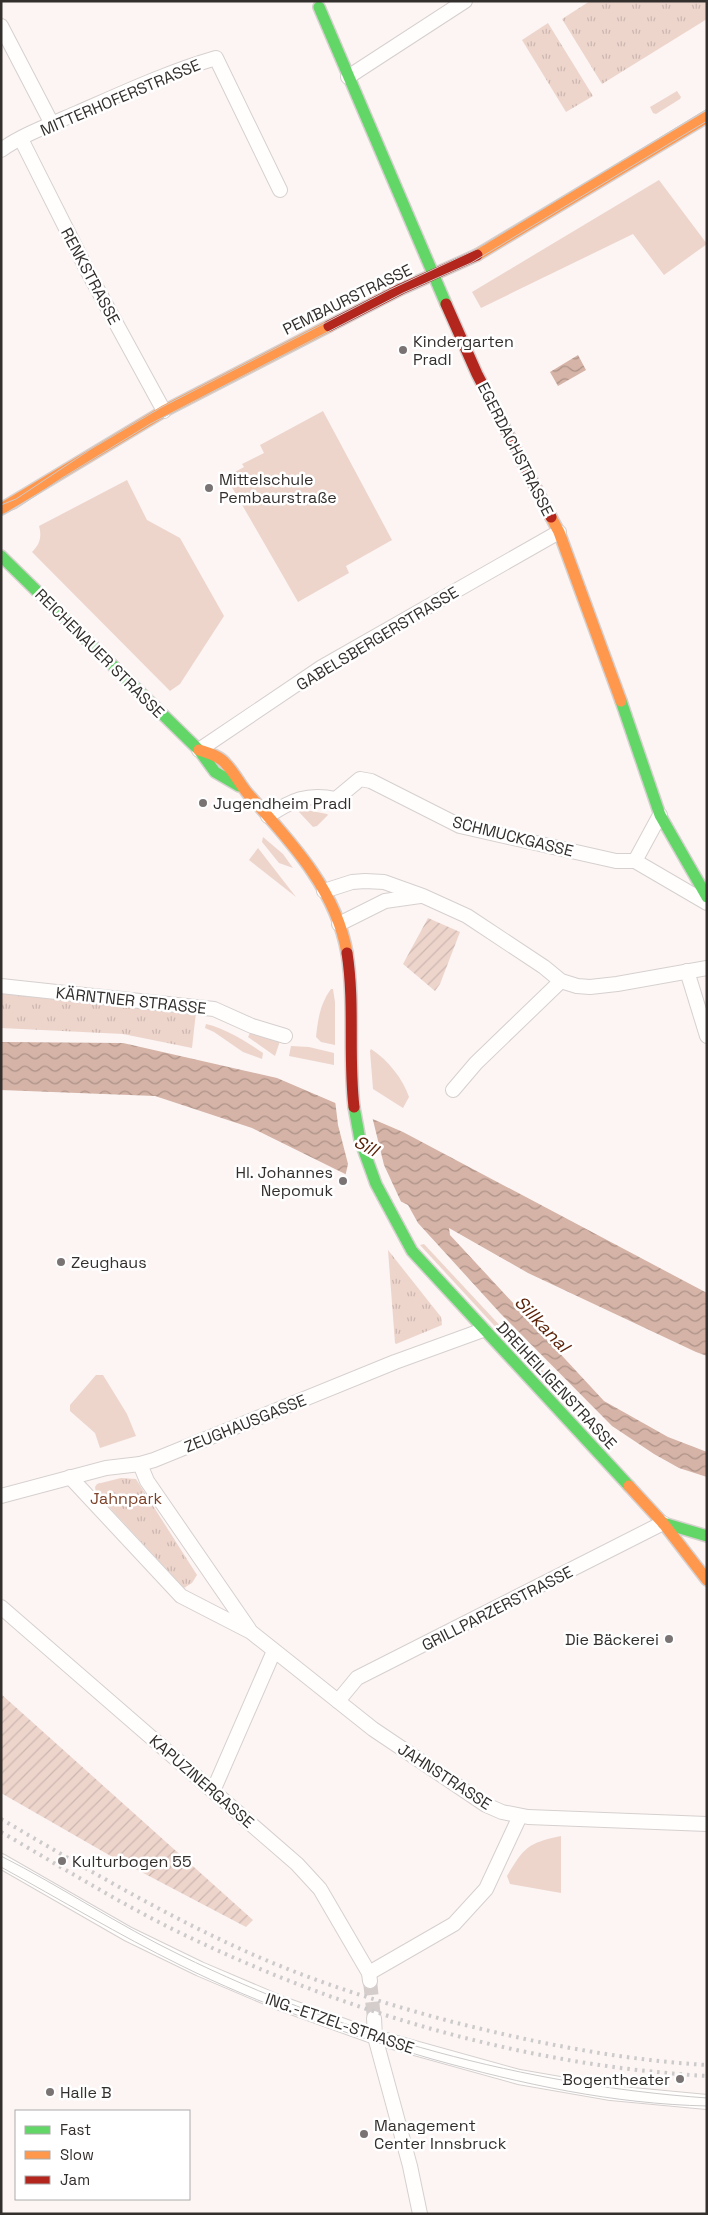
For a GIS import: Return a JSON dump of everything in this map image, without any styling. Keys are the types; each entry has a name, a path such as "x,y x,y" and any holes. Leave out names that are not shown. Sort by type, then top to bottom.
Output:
{"street":[{"path":"348,77 465,1"},
{"name":"EGERDACHSTRASSE","path":"319,7 477,374 559,532 596,630 660,815 707,898"},
{"path":"1,26 52,124"},
{"name":"MITTERHOFERSTRASSE","path":"1,150 52,124 184,68 216,58 280,190"},
{"name":"PEMBAURSTRASSE","path":"1,509 164,411 401,289 472,258 707,117"},
{"name":"RENKSTRASSE","path":"20,139 88,272 164,411"},
{"name":"GABELSBERGERSTRASSE","path":"199,750 322,667 559,532"},
{"name":"REICHENAUER STRASSE","path":"1,556 199,750 215,772 240,786 268,816 310,867 324,891 339,924 351,976 350,1061"},
{"name":"SCHMUCKGASSE","path":"268,816 290,801 319,796 336,799 360,779 371,781 460,826 614,861 635,861 707,903"},
{"path":"635,861 660,815"},
{"path":"324,891 352,882 365,881 384,882 423,896 468,916 561,981 577,986 590,988 707,968"},
{"path":"339,924 385,901 423,896"},
{"path":"687,971 707,1036"},
{"path":"453,1090 476,1063 561,981"},
{"name":"KÄRNTNER STRASSE","path":"1,986 214,1009 252,1026 285,1036"},
{"name":"DREIHEILIGENSTRASSE","path":"350,1061 352,1097 359,1135 369,1171 387,1210 412,1251 663,1523 707,1580"},
{"name":"ZEUGHAUSGASSE","path":"1,1496 70,1476 154,1460 395,1362 483,1330"},
{"name":"JAHNSTRASSE","path":"140,1464 147,1481 251,1632"},
{"name":"JAHNSTRASSE","path":"70,1476 182,1596 251,1632 373,1729 478,1800 502,1812 520,1816 707,1824"},
{"path":"663,1523 707,1536"},
{"name":"GRILLPARZERSTRASSE","path":"338,1701 357,1678 663,1523"},
{"path":"707,1560 707,1580"},
{"name":"KAPUZINERGASSE","path":"1,1607 297,1864 320,1889 370,1977 454,1924 486,1889 520,1816"},
{"path":"214,1791 274,1651"},
{"name":"ING.-ETZEL-STRASSE","path":"1,1861 128,1934 200,1969 280,2003 375,2038 456,2061 538,2080 611,2093 707,2102"},
{"path":"374,2018 375,2038 412,2172 420,2214"}],"green space":[{"path":"590,1 707,1 707,19 602,84 562,19"},
{"path":"548,23 593,96 566,112 522,40"},
{"path":"677,91 681,97 680,99 656,114 653,113 650,107"},
{"path":"659,180 707,244 664,275 633,234 481,308 472,292"},
{"path":"323,411 392,540 346,566 349,573 298,602 226,477 244,467 242,464 264,453 260,445"},
{"path":"127,480 147,520 180,538 224,616 180,684 170,691 32,552 40,540 39,526"},
{"path":"301,809 328,815 317,826 313,827 299,812"},
{"path":"263,837 283,854 293,868 279,863 262,842"},
{"path":"258,848 296,897 249,860"},
{"path":"428,918 460,932 440,984 435,991 403,964"},
{"path":"331,989 333,989 335,1002 335,1045 321,1042 316,1037 322,1006"},
{"path":"1,992 196,1012 192,1048 123,1034 1,1028"},
{"path":"206,1024 229,1032 249,1044 263,1053 262,1059 243,1052 205,1028"},
{"path":"250,1033 280,1041 275,1056 248,1037"},
{"path":"291,1046 309,1047 334,1053 334,1065 289,1056"},
{"path":"371,1049 389,1064 403,1083 409,1097 403,1108 373,1089"},
{"path":"424,1244 505,1331 502,1334 420,1245"},
{"path":"388,1250 441,1317 442,1325 396,1344 395,1343"},
{"path":"512,1339 611,1441 609,1442 588,1426 509,1342"},
{"path":"96,1375 103,1375 127,1414 136,1436 100,1448 95,1433 70,1411 70,1405"},
{"name":"Jahnpark","path":"121,1478 136,1479 197,1575 192,1583 184,1588 96,1493 95,1487 97,1484"},
{"path":"1,1694 253,1920 246,1927 109,1855 1,1793"},
{"path":"561,1836 561,1893 510,1884 507,1876 528,1848 541,1841"}],"water":[{"path":"578,355 586,370 558,386 550,372"},
{"name":"Sill","path":"1,1042 123,1043 277,1078 403,1132 707,1293 707,1356 528,1273 449,1228 450,1235 604,1401 668,1437 707,1452 707,1477 679,1468 612,1426 500,1313 418,1223 408,1205 252,1128 155,1096 1,1090"}],"pier":[{"path":"335,1100 372,1116 384,1165 403,1206 345,1177 348,1164 338,1125"}],"tunnel":[{"path":"370,1981 374,2018"}],"tram line":[{"path":"1,505 16,499 91,449 162,407 389,290 477,249 707,109"},
{"path":"1,515 17,508 150,424 403,293 471,263 707,121"},
{"path":"1,1856 180,1955 306,2010 437,2052 503,2068 571,2082 707,2098"},
{"path":"1,1867 157,1954 272,2006 336,2029 432,2059 500,2077 602,2097 707,2106"}],"railway":[{"path":"1,1819 116,1886 204,1932 261,1958 342,1989 453,2022 547,2044 611,2055 707,2065"},
{"path":"1,1832 120,1901 193,1939 316,1991 379,2013 509,2048 575,2061 707,2076"}],"traffic: fast":[{"path":"319,7 446,304"},
{"path":"1,556 199,750 215,772 239,786"},
{"path":"621,701 660,815 707,897"},
{"path":"354,1107 360,1140 376,1184 412,1251 629,1486"},
{"path":"663,1523 707,1536"}],"traffic: slow":[{"path":"477,255 707,117"},
{"path":"1,509 164,411 329,326"},
{"path":"551,517 559,532 621,701"},
{"path":"199,750 214,755 223,761 309,867 333,908 347,953"},
{"path":"629,1486 663,1523 707,1580"}],"traffic: jam":[{"path":"329,326 401,289 477,255"},
{"path":"446,304 477,374 551,517"},
{"path":"347,953 351,991 352,1088 354,1107"}],"place":[{"name":"Kindergarten Pradl","path":"403,350"},
{"name":"Mittelschule Pembaurstraße","path":"209,488"},
{"name":"Jugendheim Pradl","path":"203,803"},
{"name":"Hl. Johannes Nepomuk","path":"343,1181"},
{"name":"Zeughaus","path":"61,1262"},
{"name":"Die Bäckerei","path":"669,1639"},
{"name":"Kulturbogen 55","path":"62,1861"},
{"name":"Bogentheater","path":"680,2079"},
{"name":"Halle B","path":"50,2092"},
{"name":"Management Center Innsbruck","path":"364,2134"}],"water label":[{"name":"Sillkanal","path":"542,1324"}]}
